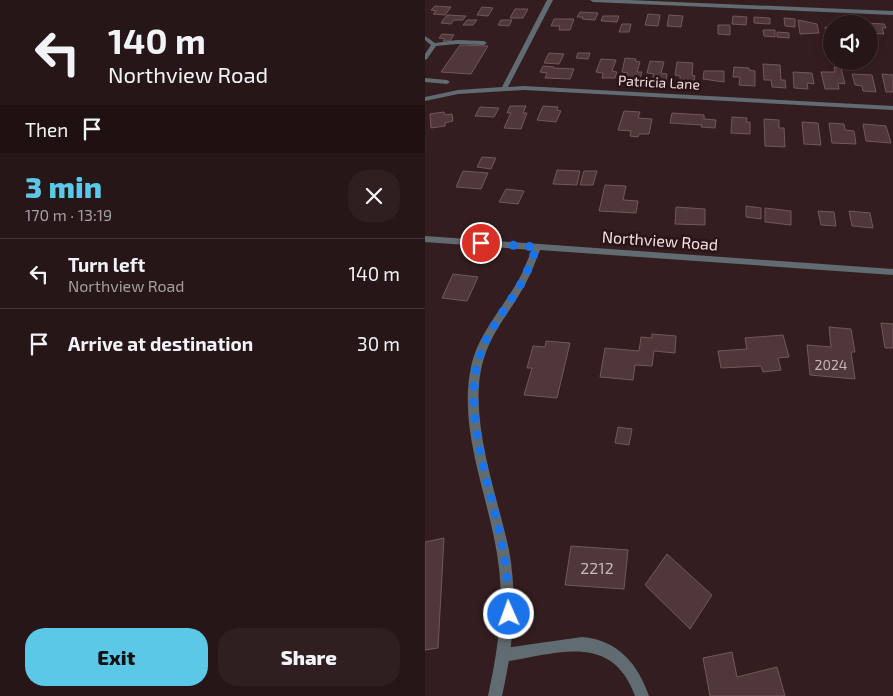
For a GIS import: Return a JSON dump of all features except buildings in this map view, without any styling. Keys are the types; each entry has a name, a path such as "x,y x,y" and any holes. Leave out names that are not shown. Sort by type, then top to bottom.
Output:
{"street":[{"path":"504,88 550,0"},
{"path":"593,0 893,13"},
{"name":"Patricia Lane","path":"425,99 459,92 504,88 893,108"},
{"name":"Northview Road","path":"425,239 893,272"},
{"path":"495,696 505,655 509,614 507,573 475,421 473,392 482,348 501,313 523,281 537,247"},
{"path":"505,655 583,644 605,650 626,664 634,676 642,696"}],"lane":[{"path":"425,38 434,45 457,42 484,43"},
{"path":"425,58 434,45"},
{"path":"425,80 447,82"}],"route":[{"path":"481,243 537,247 523,281 501,313 482,348 473,392 475,421 507,573 509,614"}]}
